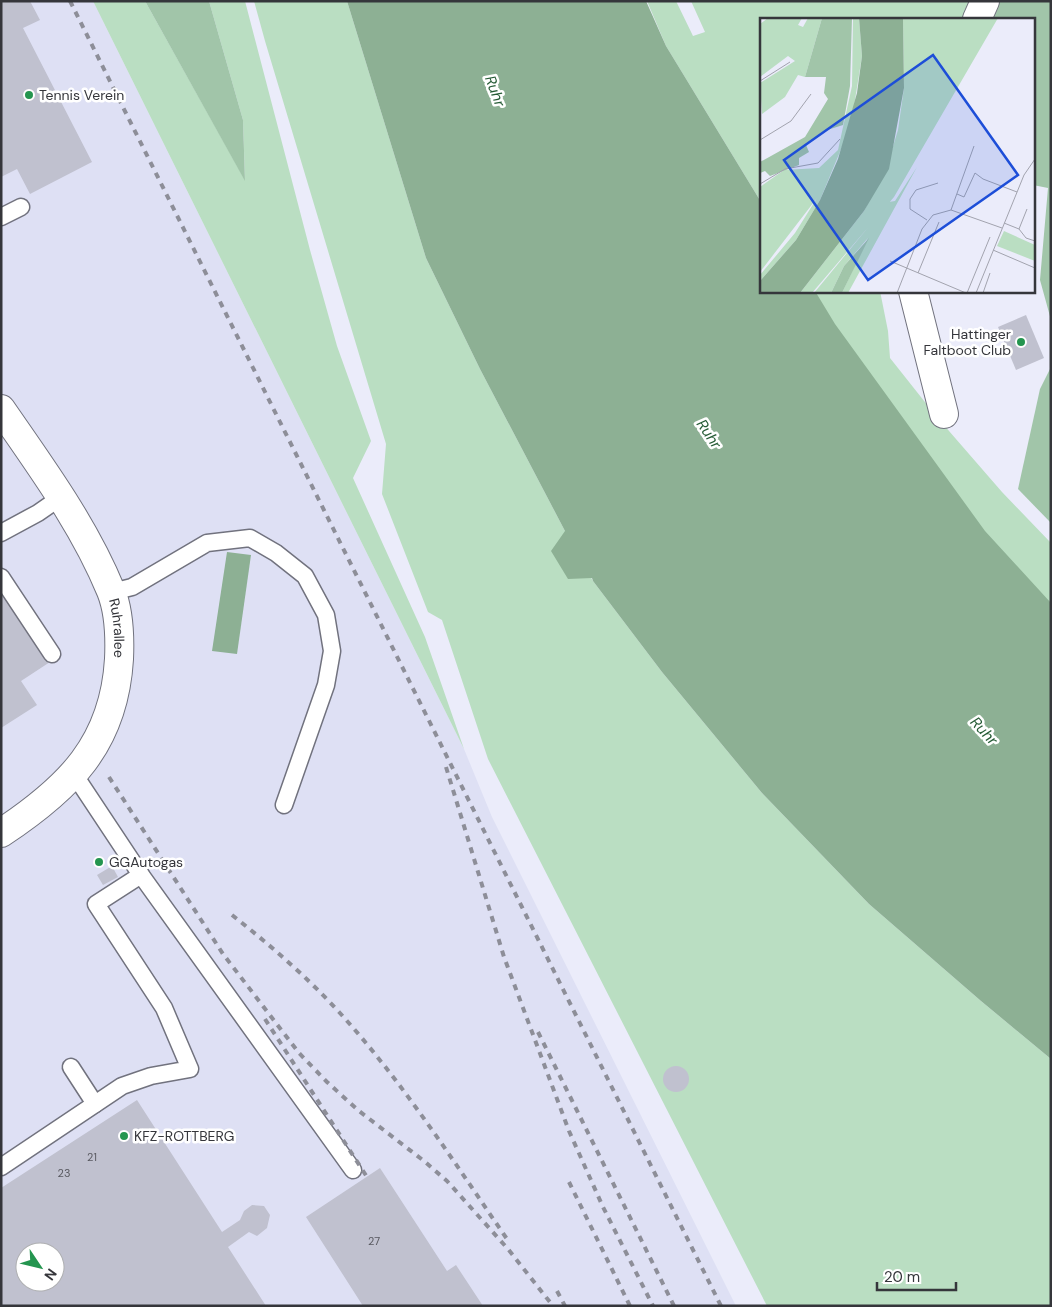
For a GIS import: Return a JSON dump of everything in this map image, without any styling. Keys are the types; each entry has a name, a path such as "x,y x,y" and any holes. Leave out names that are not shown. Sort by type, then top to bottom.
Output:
{"street":[{"path":"976,18 985,1"},
{"path":"913,292 944,414"},
{"name":"Ruhrallee","path":"1,409 77,522 112,592 118,619 120,646 118,681 109,716 95,746 74,774 34,812 1,833"}],"lane":[{"path":"1,218 21,206"},
{"path":"1,533 61,497"},
{"path":"112,592 132,587 207,542 250,538 276,553 305,576 326,615 332,652 326,685 284,805"},
{"path":"1,577 52,654"},
{"path":"74,774 141,875 353,1170"},
{"path":"1,1167 122,1086 151,1076 190,1069 164,1008 96,904 141,875"},
{"path":"71,1067 95,1104"}],"shaded area":[{"path":"1,1 93,1 464,749 492,817 736,1306 1,1306"},
{"path":"93,1 145,1 245,180 243,120 209,1 245,1 337,346 371,441 353,478 425,637 464,749"},
{"path":"145,1 209,1 243,120 245,181"},
{"path":"254,1 347,1 426,258 480,369 593,581 662,672 762,793 869,904 1051,1059 1051,1306 767,1306 488,759 442,620 428,612 382,494 386,444"},
{"path":"647,1 676,1 693,36 705,32 691,1 975,1 968,18 760,18 760,200 666,46"},
{"path":"990,1 1051,1 1051,320 1040,280 1048,188 1034,185 1034,18 982,18"},
{"path":"815,292 880,292 888,331 890,358 936,416 1002,492 1051,543 1051,605 982,533 834,325"},
{"path":"1051,367 1051,523 1018,489 1040,389"}],"water":[{"name":"Ruhr","path":"347,1 646,1 666,46 760,200 760,292 816,292 835,324 985,531 1051,603 1051,1059 869,904 762,793 662,672 592,578 568,579 551,551 565,531 480,369 426,258"},
{"path":"227,552 251,555 237,654 212,651"}],"building":[{"name":"Tennis Verein","path":"1,1 30,1 40,20 23,28 92,162 30,194 17,169 1,177"},
{"name":"Hattinger Faltboot Club","path":"1026,315 1044,358 1016,370 998,327"},
{"path":"1,587 50,662 21,681 37,705 1,728"},
{"path":"112,866 118,877 103,885 97,875"},
{"path":"676,1066 685,1070 689,1079 685,1088 676,1092 667,1088 663,1079 667,1070"},
{"path":"137,1100 222,1232 240,1220 244,1211 252,1205 264,1206 270,1215 267,1228 257,1236 249,1232 228,1247 266,1306 1,1306 1,1188"},
{"path":"380,1168 447,1271 456,1265 483,1306 363,1306 306,1217"}],"railway":[{"path":"70,1 721,1306"},
{"path":"446,767 504,957 569,1131 603,1207 653,1306"},
{"path":"109,777 223,954 299,1053 359,1111 447,1181 508,1249 553,1306"},
{"path":"232,915 301,973 362,1038 427,1122 507,1239"},
{"path":"265,1019 367,1177"},
{"path":"538,1032 674,1306"},
{"path":"569,1182 630,1306"},
{"path":"557,1291 565,1306"}],"place":[{"name":"Tennis Verein","path":"29,95"},
{"name":"Hattinger Faltboot Club","path":"1021,342"},
{"name":"GGAutogas","path":"99,862"},
{"name":"KFZ-ROTTBERG","path":"124,1136"}]}
